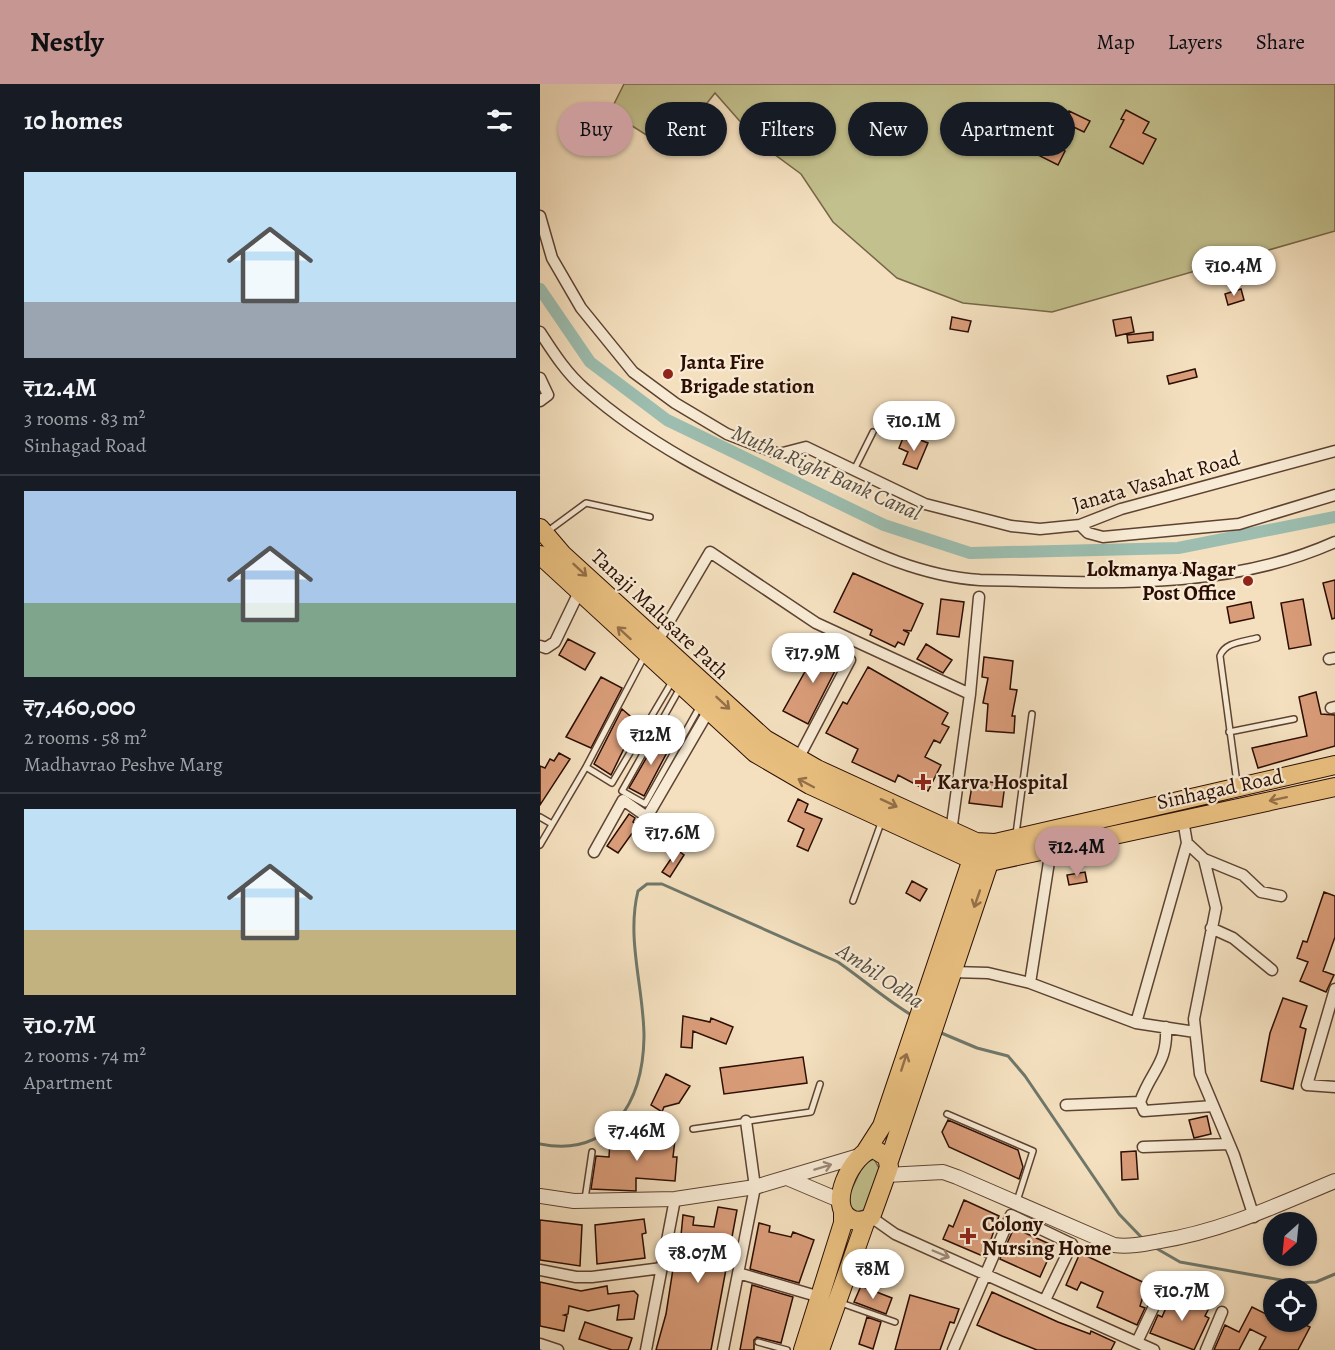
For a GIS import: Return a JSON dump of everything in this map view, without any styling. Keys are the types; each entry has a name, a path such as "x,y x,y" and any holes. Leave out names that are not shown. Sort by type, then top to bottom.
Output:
{"main road":[{"name":"Tanaji Malusare Path","path":"542,531 652,647 677,682 755,753 951,832 983,850"},
{"name":"Tanaji Malusare Path","path":"540,555 579,592 652,647 745,723 883,818 983,850"},
{"name":"Sinhagad Road","path":"983,850 1016,838 1335,765"},
{"name":"Sinhagad Road","path":"983,850 1051,849 1335,787"},
{"path":"1196,797 1202,816"},
{"path":"930,1012 952,972 983,850"},
{"path":"803,1350 869,1219 888,1168 894,1118 983,850"},
{"path":"820,1350 843,1223 841,1206 862,1153 894,1118"},
{"path":"862,1153 878,1150 888,1168"},
{"path":"841,1206 853,1220 869,1219"}],"street":[{"name":"Janata Vasahat Road","path":"540,216 552,258 581,308 633,372 675,403 727,434 779,454 806,447 926,504 1011,526 1040,529 1080,525 1121,509 1335,451"},
{"path":"540,332 583,388 628,425 708,472 760,498 872,552 918,570 953,578 980,580 1170,581 1276,564 1335,542"},
{"path":"540,378 548,395 540,400"},
{"path":"1080,525 1088,533 1103,537 1239,524 1335,495"},
{"path":"652,647 710,552 816,623 970,694"},
{"path":"540,646 546,648 555,642 579,592"},
{"path":"951,832 970,694 979,597"},
{"path":"798,759 850,660"},
{"path":"594,852 623,800 647,817 704,708"},
{"path":"1136,1023 1187,843 1183,820"},
{"path":"1187,843 1204,859 1243,875 1261,892 1281,896"},
{"path":"1030,983 1051,849"},
{"path":"1204,859 1216,908 1194,1019 1200,1074 1229,1144 1254,1217"},
{"path":"1211,928 1233,938 1272,970"},
{"path":"952,972 988,973 1030,983 1136,1023 1195,1032"},
{"path":"1335,989 1307,1085 1335,1087"},
{"path":"1166,1027 1167,1048 1155,1074 1147,1083 1140,1102 1144,1111 1159,1112 1214,1106"},
{"path":"1066,1105 1140,1102"},
{"path":"723,1350 755,1187 746,1121"},
{"path":"1143,1147 1229,1144"},
{"path":"540,1196 584,1200 675,1199 755,1187 862,1153"},
{"path":"888,1168 943,1172 1017,1201 1114,1245 1126,1246 1186,1237 1254,1217 1335,1181"},
{"path":"787,1178 841,1206"},
{"path":"646,1350 675,1199"},
{"path":"953,1350 1011,1215 1072,1244 1045,1300"},
{"path":"869,1219 894,1234 1154,1350"},
{"path":"540,1270 576,1277 662,1268"},
{"path":"738,1273 828,1300"},
{"path":"1137,1342 1164,1283"},
{"path":"1206,1350 1222,1312"}],"lane":[{"path":"854,470 873,432"},
{"path":"542,531 586,503 650,517"},
{"path":"1238,788 1220,656 1222,650 1230,645 1257,639"},
{"path":"540,845 652,647"},
{"path":"586,767 612,783 677,682"},
{"path":"677,682 622,791 645,804 704,708"},
{"path":"1016,838 1032,714"},
{"path":"1229,732 1294,719"},
{"path":"540,817 552,824"},
{"path":"853,901 883,818"},
{"path":"693,1129 811,1112 820,1084"},
{"path":"947,1114 1033,1150 1017,1201"},
{"path":"584,1200 592,1152"},
{"path":"828,1300 895,1322"},
{"path":"758,1342 788,1350"}],"shaded area":[{"path":"624,84 1335,84 1335,231 1052,312 963,303 897,278 833,222 801,174 777,156 836,156 836,102 739,102 739,120 727,107 727,102 723,102 715,93 708,102 645,102 645,134 633,127 633,102 615,102"},
{"path":"874,1159 880,1170 869,1208 858,1212 851,1208 848,1197 864,1163"}],"building":[{"path":"1126,110 1149,122 1143,133 1156,139 1143,164 1110,147 1124,120 1121,119"},
{"path":"1075,114 1090,121 1084,132 1075,128"},
{"path":"1040,156 1062,156 1058,165"},
{"path":"1241,289 1244,300 1228,305 1225,294"},
{"path":"952,317 971,321 968,332 950,329"},
{"path":"1131,317 1134,332 1116,336 1113,320"},
{"path":"1153,332 1153,340 1128,343 1127,335"},
{"path":"1195,369 1197,377 1169,384 1167,376"},
{"path":"913,437 928,443 917,469 903,464 908,452 899,448 903,438 912,442"},
{"path":"853,573 923,604 911,631 903,630 909,633 904,645 898,642 895,647 870,635 872,630 834,612"},
{"path":"1335,580 1335,618 1332,619 1323,583"},
{"path":"941,599 964,602 959,637 937,634"},
{"path":"1303,599 1311,645 1289,649 1281,603"},
{"path":"1251,602 1254,618 1230,623 1227,607"},
{"path":"568,639 595,653 585,670 559,655"},
{"path":"821,643 843,655 808,724 783,711"},
{"path":"926,644 952,660 943,673 917,659"},
{"path":"984,657 1013,661 1010,689 1017,690 1012,716 1015,716 1014,733 986,731 988,704 983,703 988,678 982,677"},
{"path":"868,667 948,713 942,724 949,727 940,743 934,740 925,757 941,765 928,791 898,775 895,782 852,762 858,749 826,733 843,702 847,704"},
{"path":"601,677 622,688 591,748 566,737"},
{"path":"1316,692 1321,714 1335,715 1335,746 1258,768 1252,748 1307,736 1299,697"},
{"path":"622,709 637,722 611,775 594,764"},
{"path":"659,736 672,743 644,796 629,788"},
{"path":"559,753 570,759 540,805 540,766 545,768 550,759 554,761"},
{"path":"973,780 1005,784 1002,807 969,803"},
{"path":"798,799 808,804 805,812 822,819 808,851 797,846 804,829 788,821"},
{"path":"629,814 635,818 633,822 638,825 618,853 607,846"},
{"path":"700,825 712,831 704,846 692,840"},
{"path":"677,850 684,855 670,877 662,872"},
{"path":"1085,872 1087,882 1069,885 1067,875"},
{"path":"912,881 927,889 920,901 906,893"},
{"path":"1324,892 1335,896 1335,937 1323,971 1334,975 1326,992 1300,981 1308,962 1297,958 1303,941 1307,942"},
{"path":"1283,998 1307,1006 1300,1027 1306,1029 1293,1089 1261,1081 1270,1033"},
{"path":"683,1016 710,1022 711,1018 733,1027 726,1044 693,1031 692,1048 681,1047"},
{"path":"803,1057 807,1083 724,1094 720,1068"},
{"path":"666,1074 690,1086 679,1103 664,1107 662,1112 651,1105"},
{"path":"1207,1116 1211,1134 1194,1138 1189,1120"},
{"path":"948,1120 1018,1150 1023,1167 1019,1179 949,1147 942,1132"},
{"path":"646,1128 676,1131 673,1157 677,1157 675,1181 636,1178 636,1191 591,1189 596,1156 609,1157 610,1142 645,1144"},
{"path":"1136,1151 1138,1179 1122,1180 1121,1152"},
{"path":"964,1200 999,1216 985,1257 943,1239 949,1225 953,1227"},
{"path":"718,1207 737,1210 711,1350 656,1350 666,1314 675,1256 679,1256 683,1215 694,1217 693,1225 714,1227"},
{"path":"644,1219 646,1233 642,1234 645,1258 597,1264 595,1225"},
{"path":"540,1220 582,1225 580,1266 540,1260"},
{"path":"759,1223 770,1226 769,1232 791,1237 793,1232 814,1240 799,1283 750,1269"},
{"path":"1014,1228 1054,1246 1040,1277 1000,1259"},
{"path":"1080,1253 1147,1284 1140,1306 1145,1308 1137,1325 1097,1307 1103,1292 1081,1282 1077,1290 1066,1285"},
{"path":"540,1282 581,1291 607,1286 608,1294 634,1291 638,1295 634,1319 617,1320 619,1305 588,1311 569,1306 568,1314 564,1315 567,1316 564,1331 540,1326"},
{"path":"752,1285 793,1297 781,1343 757,1337 754,1340 754,1350 740,1350"},
{"path":"861,1286 892,1298 886,1314 854,1302"},
{"path":"992,1292 1058,1322 1090,1334 1091,1331 1115,1342 1111,1350 1037,1350 1002,1336 977,1325"},
{"path":"1180,1292 1210,1306 1205,1316 1209,1318 1194,1350 1150,1333 1158,1315 1162,1317 1169,1301 1175,1304"},
{"path":"910,1295 959,1309 954,1323 950,1322 940,1350 895,1350"},
{"path":"1252,1307 1263,1312 1263,1332 1307,1332 1298,1350 1259,1350 1266,1337 1250,1329 1239,1350 1214,1350 1225,1325 1239,1332"},
{"path":"867,1317 881,1322 873,1349 859,1344"},
{"path":"585,1322 632,1338 628,1350 612,1350 579,1339"}],"waterway":[{"name":"Mutha Right Bank Canal","path":"540,289 590,362 667,420 884,525 970,553 1178,548 1335,517"},
{"name":"Ambil Odha","path":"540,1144 565,1146 586,1142 604,1133 618,1120 629,1103 637,1083 644,1037 635,946 635,909 638,891 647,884 662,884 838,962 913,1016"},
{"name":"Ambil Odha","path":"939,1032 977,1048 1008,1056 1025,1076 1119,1214 1144,1240"},
{"name":"Ambil Odha","path":"1154,1247 1180,1262 1298,1283 1316,1282 1335,1274"}],"place":[{"name":"Janta Fire Brigade station","path":"668,374"},
{"name":"Lokmanya Nagar Post Office","path":"1248,581"},
{"name":"Karva Hospital","path":"923,782"},
{"name":"Colony Nursing Home","path":"968,1236"}]}
